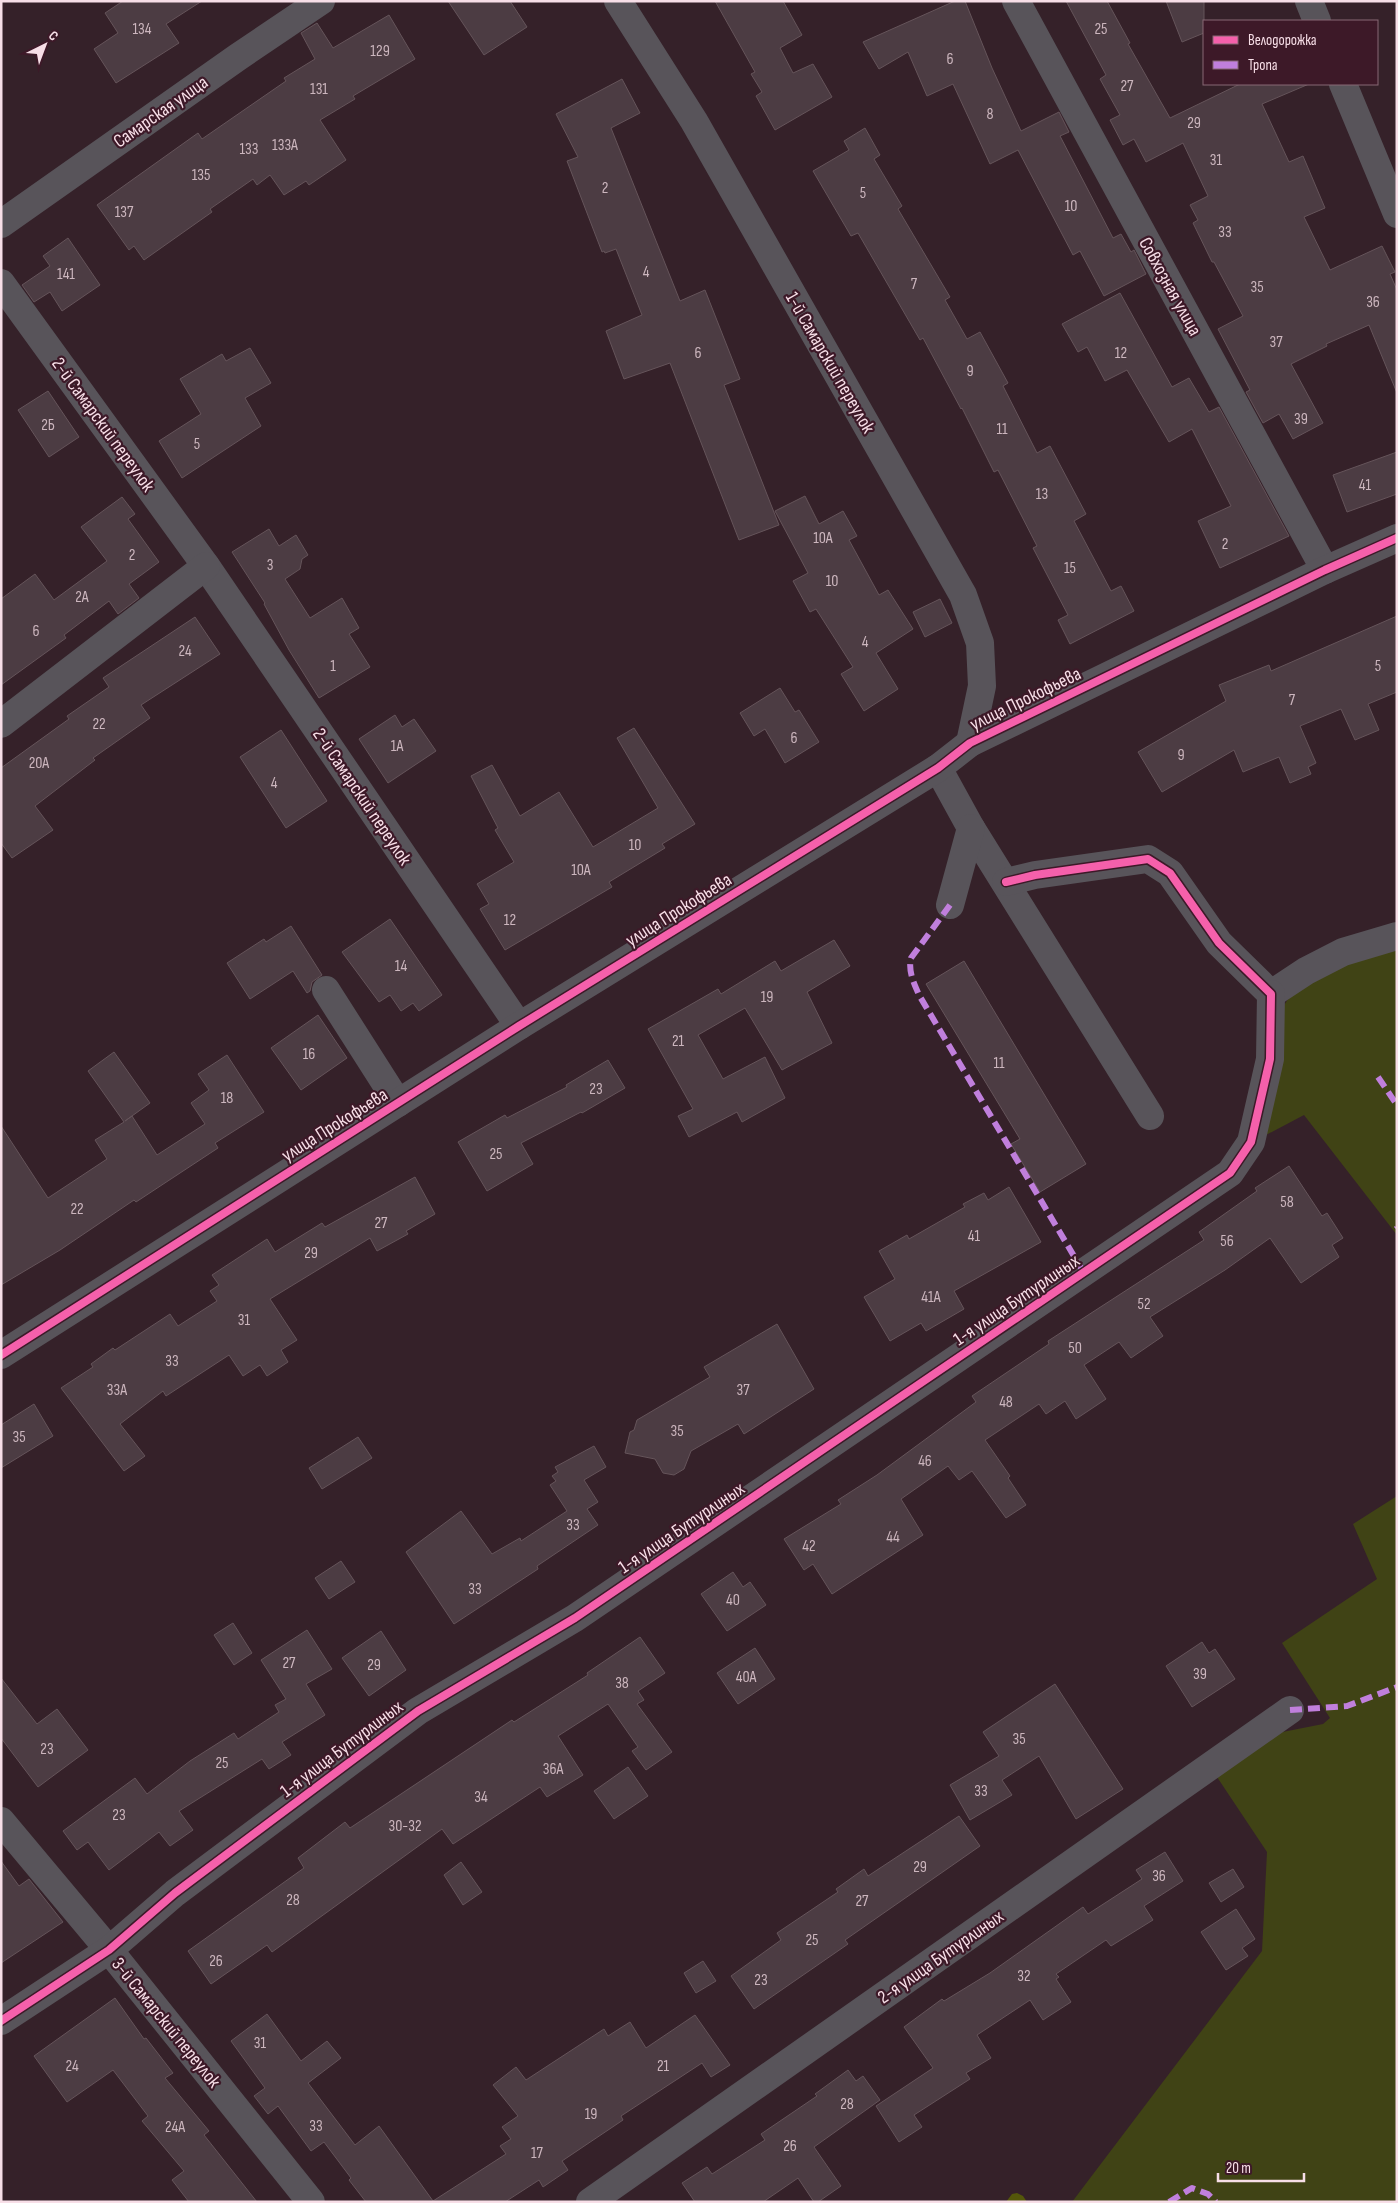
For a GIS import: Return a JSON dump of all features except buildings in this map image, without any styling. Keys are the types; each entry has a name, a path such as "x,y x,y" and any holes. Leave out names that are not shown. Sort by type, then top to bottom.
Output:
{"street":[{"name":"Самарская улица","path":"1,224 238,56 321,1"},
{"name":"1-й Самарский переулок","path":"618,1 694,121 962,595 980,643 982,686 970,743"},
{"name":"Совхозная улица","path":"1016,1 1325,570"},
{"path":"1309,1 1317,20"},
{"path":"1343,85 1397,214"},
{"name":"2-й Самарский переулок","path":"1,284 206,566 519,1026"},
{"name":"улица Прокофьева","path":"1,1355 519,1026 938,768 970,743 1325,570 1397,538"},
{"path":"1,724 206,566"},
{"path":"938,768 971,828 1150,1116"},
{"path":"950,905 971,828"},
{"path":"1006,882 1036,874 1148,859 1170,873 1219,943 1271,994 1306,971 1343,952 1397,936"},
{"path":"326,990 398,1103"},
{"name":"1-я улица Бутурлиных","path":"1,2021 108,1950 175,1893 418,1711 575,1618 1230,1173 1251,1142 1270,1059 1271,994"},
{"name":"2-я улица Бутурлиных","path":"590,2202 1290,1710"},
{"name":"3-й Самарский переулок","path":"1,1821 108,1950 311,2202"}],"green space":[{"path":"1397,947 1397,1235 1304,1115 1266,1135 1283,1007 1304,984 1318,975 1333,968"},
{"path":"1397,1496 1397,2202 1072,2202 1262,1951 1267,1852 1215,1774 1267,1735 1323,1724 1330,1718 1282,1643 1377,1579 1353,1524"}],"shaded area":[{"path":"1017,2193 1023,2196 1027,2202 1006,2202 1012,2194"}],"marked path":[{"path":"950,905 911,958 910,968 913,982 1084,1273"},
{"path":"1378,1077 1397,1105"},
{"path":"1290,1710 1347,1706 1397,1687"},
{"path":"1169,2202 1192,2188 1208,2194 1216,2202"}],"cycle path":[{"path":"1,1355 519,1026 938,768 970,743 1325,570 1397,538"},
{"path":"1,2021 109,1950 175,1893 418,1711 575,1618 1230,1173 1251,1142 1270,1059 1271,994 1219,943 1170,873 1148,859 1035,875 1006,882"}]}
